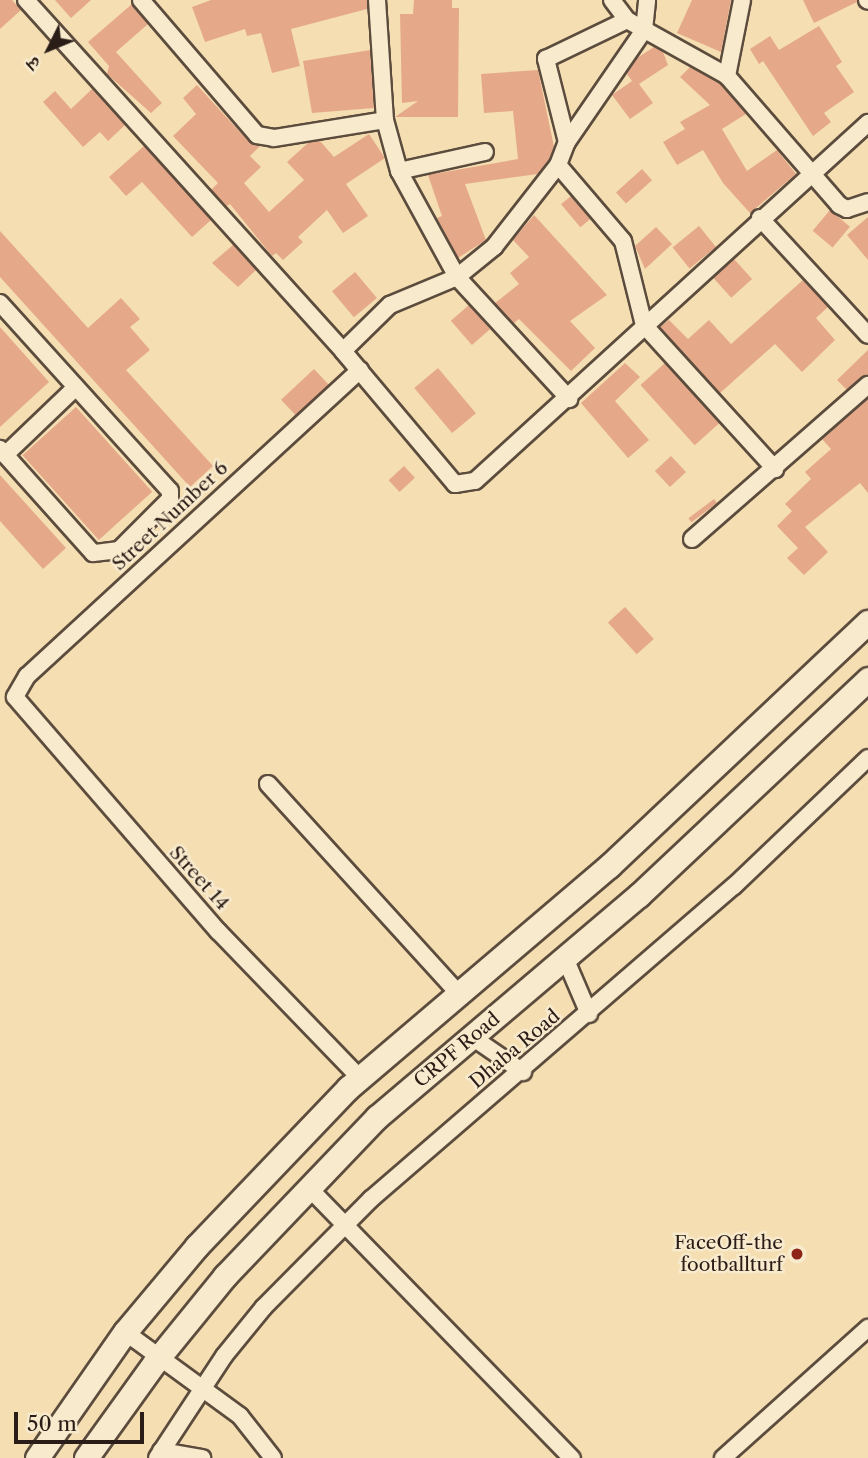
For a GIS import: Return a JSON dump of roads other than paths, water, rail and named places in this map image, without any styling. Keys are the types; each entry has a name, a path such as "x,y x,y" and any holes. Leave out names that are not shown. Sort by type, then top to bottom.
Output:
{"street":[{"path":"26,0 360,370 455,484 475,481 569,399 644,325 807,174 868,123"},
{"path":"141,0 257,135 274,138 386,120"},
{"path":"377,0 386,120 399,171 457,277 569,399"},
{"path":"612,0 627,20 727,76 807,174 839,205 847,209 868,202"},
{"path":"343,351 390,305 457,277 494,247 558,165 567,142 644,30 648,0"},
{"path":"727,76 742,0"},
{"path":"567,142 546,59 627,20"},
{"path":"399,171 485,152"},
{"path":"558,165 623,241 644,325 775,469"},
{"path":"760,218 868,335"},
{"path":"0,303 76,387 170,491 170,499 119,550 93,553 2,452 76,387"},
{"name":"Street Number 6","path":"15,697 27,676 360,370"},
{"path":"692,539 868,386"},
{"path":"41,1457 125,1332 197,1246 360,1078 610,866 868,622"},
{"name":"CRPF Road","path":"88,1457 160,1355 225,1276 377,1117 565,958 868,679"},
{"name":"Street 14","path":"15,697 218,931 360,1078"},
{"name":"Dhaba Road","path":"159,1455 203,1386 264,1307 346,1224 403,1169 523,1072 734,886 868,758"},
{"path":"268,784 459,994"},
{"path":"565,958 589,1014"},
{"path":"472,1037 523,1072"},
{"path":"309,1188 572,1458"},
{"path":"723,1458 868,1328"},
{"path":"125,1332 203,1386 251,1426 272,1458"},
{"path":"159,1455 202,1458"}],"place":[{"name":"FaceOff-the footballturf","path":"797,1254"}]}
